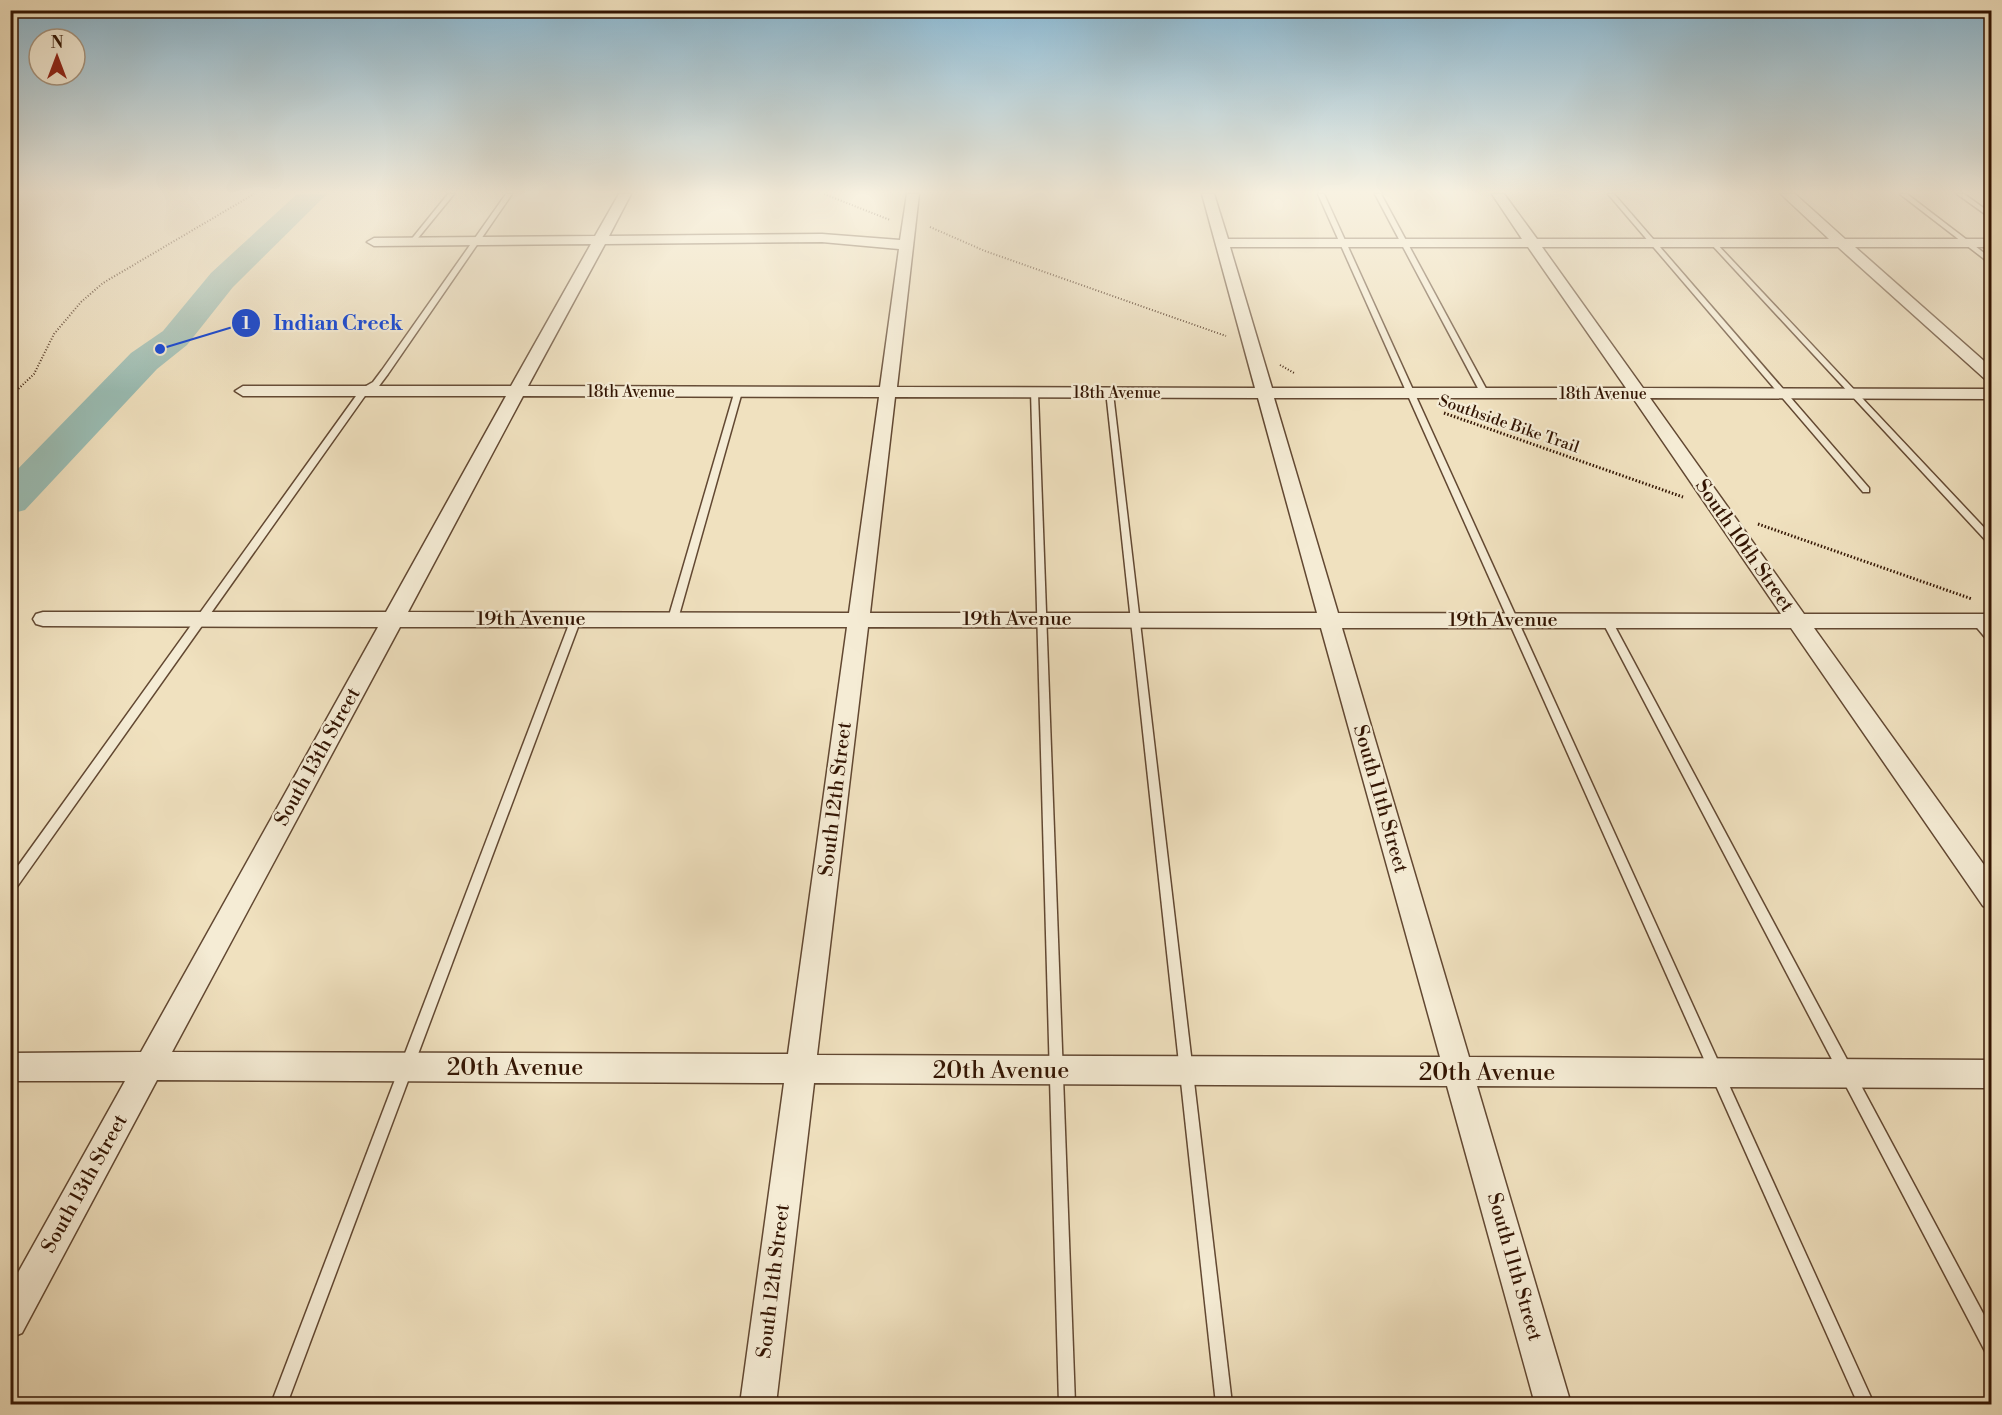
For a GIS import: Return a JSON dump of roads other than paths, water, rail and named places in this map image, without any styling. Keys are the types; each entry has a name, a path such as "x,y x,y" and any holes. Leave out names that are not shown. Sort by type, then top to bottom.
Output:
{"street":[{"name":"South 13th Street","path":"10,1321 589,260"},
{"name":"South 12th Street","path":"758,1404 905,260"},
{"name":"South 11th Street","path":"1227,260 1553,1404"},
{"name":"South 10th Street","path":"1544,260 1992,898"},
{"path":"1861,260 1992,377"},
{"name":"18th Avenue","path":"243,391 1264,393 1416,401 1485,394 1992,394"},
{"name":"19th Avenue","path":"43,619 1797,621 1983,615"},
{"name":"20th Avenue","path":"10,1067 1992,1074"}],"lane":[{"path":"10,887 364,391 376,384 463,260"},
{"path":"1350,260 1416,401 1866,1404"},
{"path":"1414,260 1485,394"},
{"path":"1668,260 1866,490"},
{"path":"1729,260 1992,542"},
{"path":"673,619 738,392"},
{"path":"1034,393 1067,1404"},
{"path":"1109,393 1224,1404"},
{"path":"1983,615 1992,639"},
{"path":"279,1404 576,619"},
{"path":"1607,621 1992,1347"}],"waterway":[{"path":"10,501 144,361 175,338 222,280 243,260"}],"place":[{"name":"Indian Creek","path":"160,349"}]}
